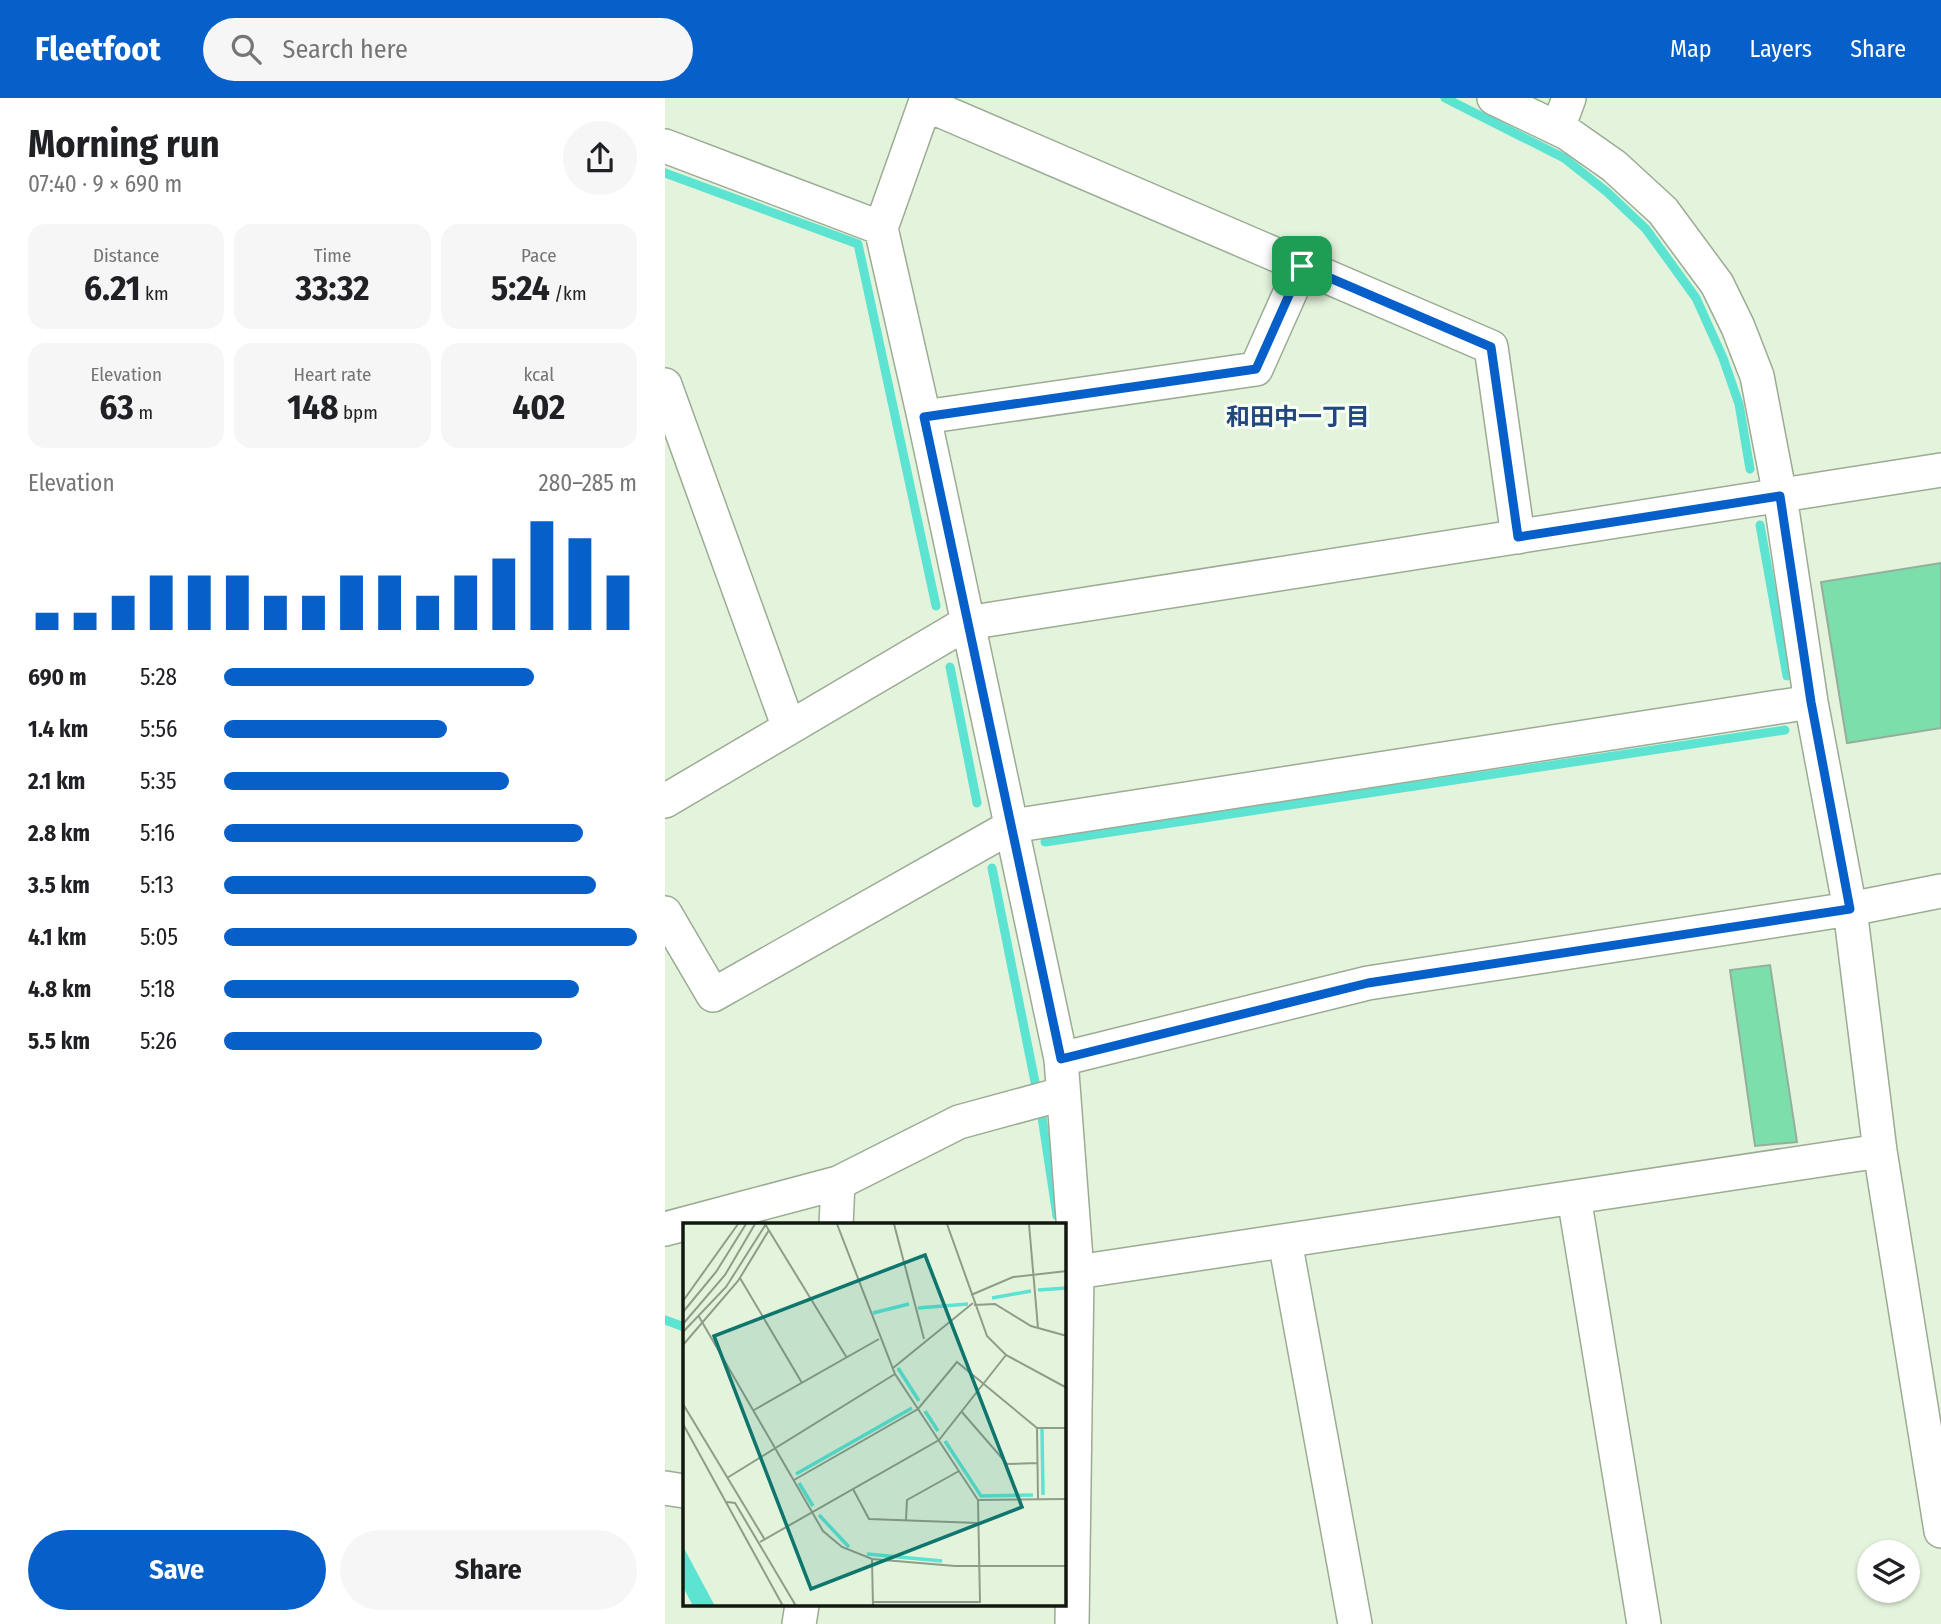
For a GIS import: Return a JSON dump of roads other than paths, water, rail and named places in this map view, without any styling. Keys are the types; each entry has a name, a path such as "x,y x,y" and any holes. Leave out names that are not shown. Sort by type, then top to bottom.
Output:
{"street":[{"path":"1495,98 1563,113 1614,166 1663,211 1717,284 1738,327 1757,376 1780,496 1811,702 1850,909 1880,1151 1941,1531"},
{"path":"1072,1624 1070,1435 1077,1272 1061,1059 881,228 926,101 1491,347 1518,537"},
{"path":"665,146 881,228"},
{"path":"924,417 1256,369 1302,266"},
{"path":"665,385 789,728"},
{"path":"665,801 967,623 1941,470"},
{"path":"665,913 713,995 1012,826 1811,702"},
{"path":"1061,1059 1368,983 1850,909 1941,891"},
{"path":"688,1223 838,1183 959,1122 1062,1094"},
{"path":"1077,1272 1880,1151"},
{"path":"836,1223 838,1183"},
{"path":"1573,1197 1644,1624"},
{"path":"665,1229 683,1224"},
{"path":"1286,1241 1355,1624"},
{"path":"665,1488 683,1491"},
{"path":"799,1624 802,1606"}],"waterway":[{"path":"1445,98 1564,158 1607,192 1646,229 1696,298 1723,358 1739,404 1750,469"},
{"path":"665,173 858,244 936,606"},
{"path":"1760,525 1787,676"},
{"path":"950,667 977,803"},
{"path":"1045,842 1785,730"},
{"path":"992,868 1035,1082"},
{"path":"1042,1117 1057,1216"},
{"path":"665,1320 683,1327"}],"district":[{"name":"和田中一丁目","path":"1298,417"}]}
